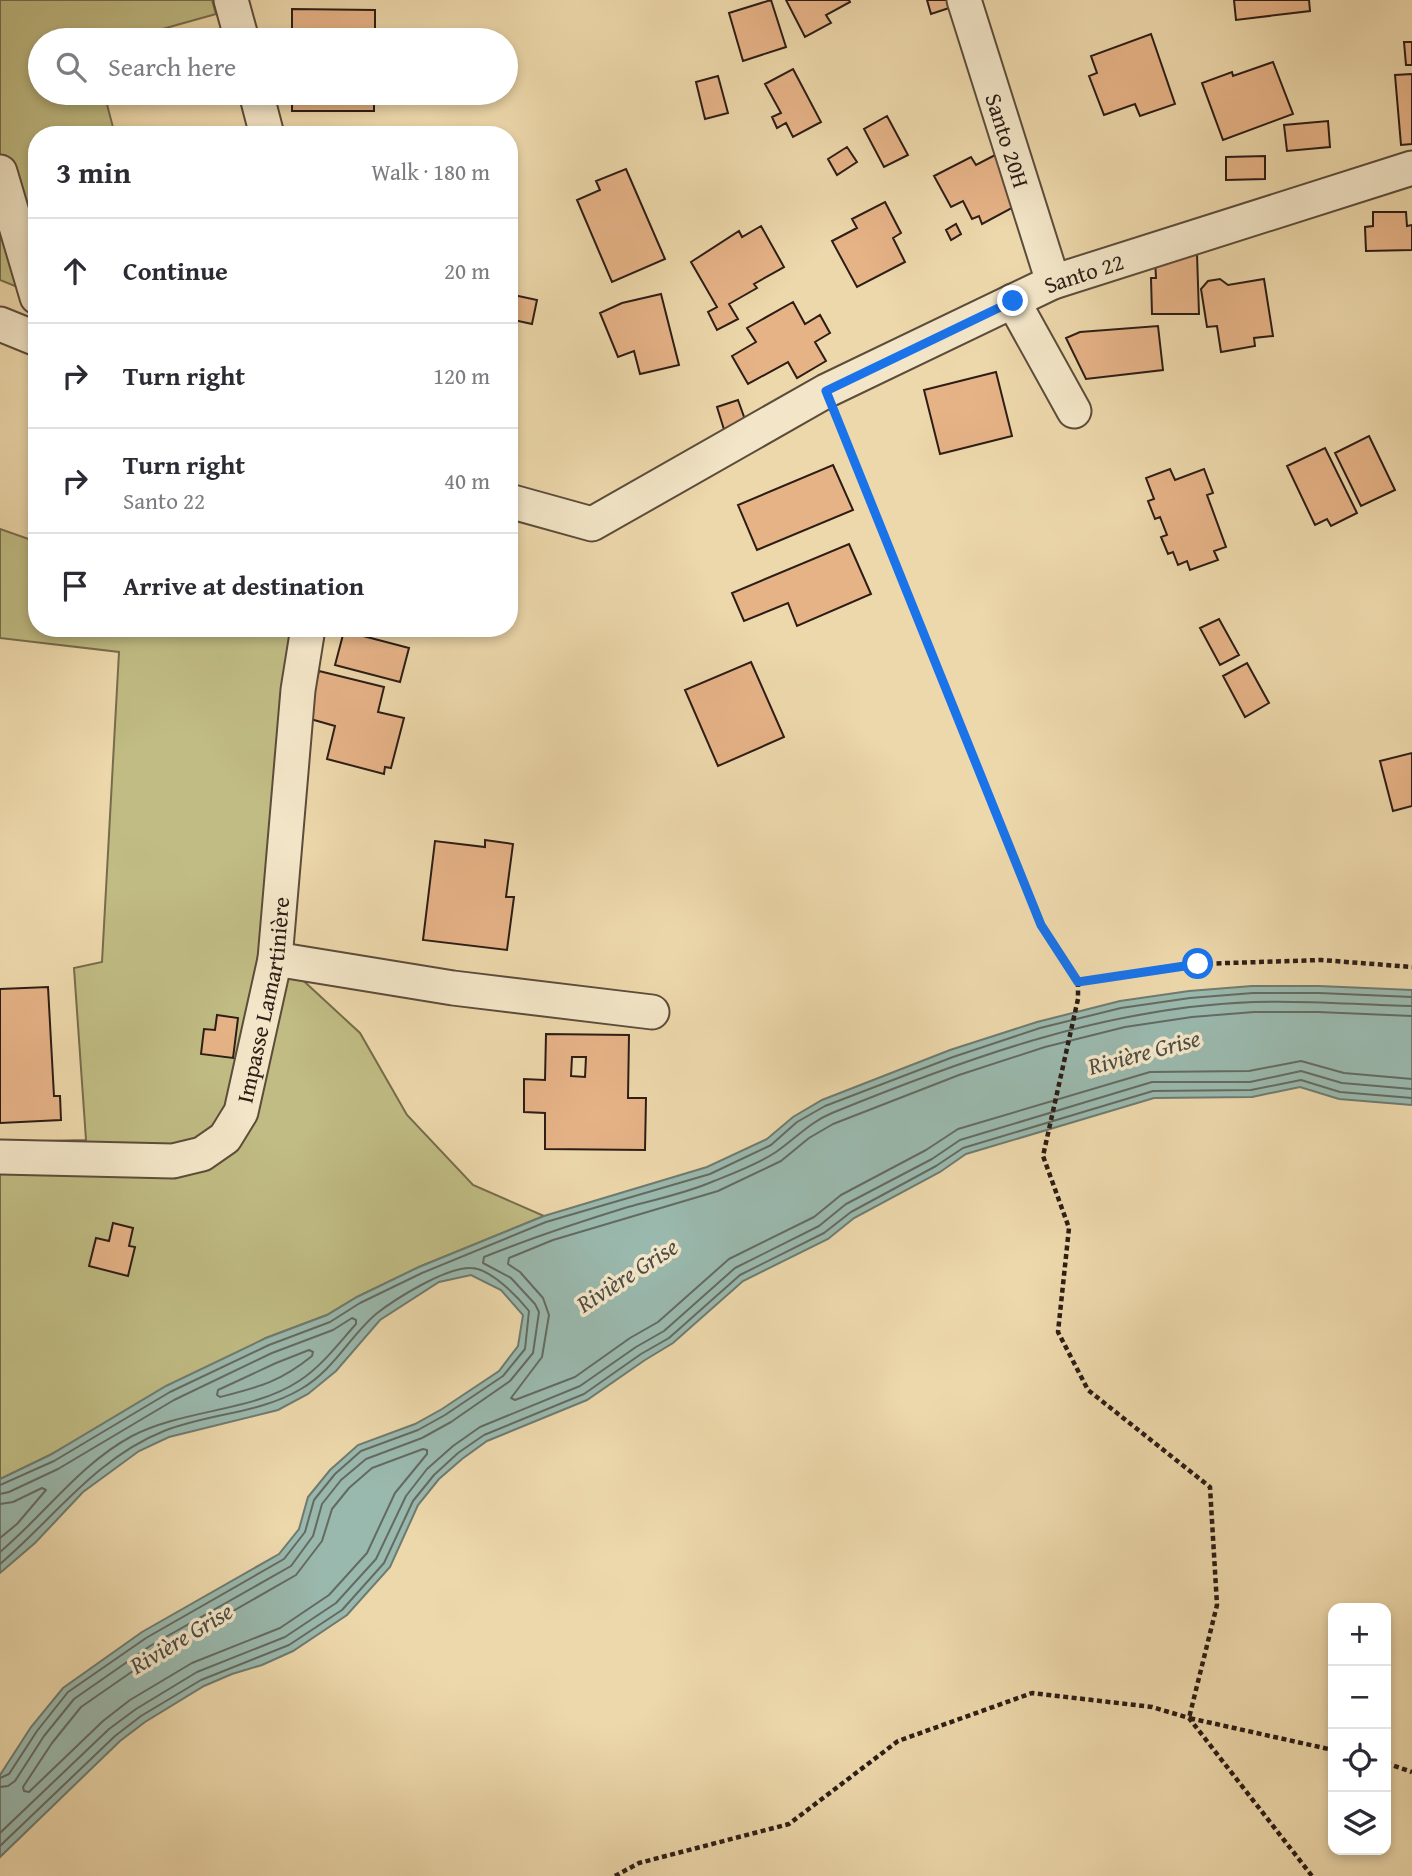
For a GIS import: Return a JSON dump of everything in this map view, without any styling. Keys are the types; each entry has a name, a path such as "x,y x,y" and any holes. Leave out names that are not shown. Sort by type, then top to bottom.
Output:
{"street":[{"path":"231,0 239,28"},
{"name":"Santo 20H","path":"964,0 1053,282"},
{"path":"259,105 265,126"},
{"name":"Santo 22","path":"518,503 592,524 826,391 1053,282 1412,168"},
{"path":"0,172 28,266"},
{"path":"1013,301 1074,411"},
{"path":"0,324 28,335"},
{"name":"Impasse Lamartinière","path":"0,1157 173,1161 202,1154 225,1138 241,1112 275,959 299,690 307,637"},
{"path":"275,959 453,988 652,1012"}],"path":[{"path":"826,391 1041,925 1078,982 1078,999 1043,1156 1069,1228 1058,1332 1088,1390 1210,1487 1217,1605 1189,1718"},
{"path":"1078,982 1198,964 1321,960 1412,967"},
{"path":"615,1876 639,1863 789,1824 898,1741 1032,1693 1152,1707 1189,1718 1328,1749"},
{"path":"1189,1718 1312,1876"},
{"path":"1391,1765 1412,1772"}],"shaded area":[{"path":"0,0 212,0 216,14 166,28 28,28 28,105 107,105 113,126 28,126 28,291 0,280"},
{"path":"0,529 28,539 28,637 295,637 267,947 360,1033 407,1115 473,1185 544,1216 419,1267 327,1315 266,1338 50,1455 0,1479 0,1142 86,1140 74,968 102,962 119,652 0,638"}],"water":[{"name":"Rivière Grise","path":"1252,986 1412,990 1412,1105 1339,1099 1300,1087 1252,1097 1154,1098 966,1154 940,1172 854,1218 828,1239 743,1281 673,1343 587,1400 487,1441 462,1459 439,1479 418,1505 390,1567 347,1615 293,1651 204,1686 145,1722 120,1741 0,1857 0,1775 31,1727 63,1688 142,1632 279,1554 299,1529 308,1497 330,1470 358,1445 415,1424 499,1371 518,1346 523,1315 501,1290 471,1275 439,1282 380,1320 336,1371 308,1394 278,1410 169,1437 139,1451 83,1492 35,1543 0,1573 0,1479 50,1455 166,1386 266,1338 327,1315 419,1267 544,1216 707,1167 767,1139 793,1117 822,1100 950,1050 1037,1022 1120,1001 1189,991"}],"building":[{"path":"771,0 786,47 743,61 729,13"},
{"path":"786,0 850,2 826,15 831,23 805,37"},
{"path":"927,0 953,0 955,6 931,14"},
{"path":"1234,0 1309,0 1310,11 1236,20"},
{"path":"292,9 375,10 375,28 292,28"},
{"path":"1151,34 1175,104 1140,116 1135,104 1104,115 1089,76 1097,73 1091,56"},
{"path":"1404,42 1412,42 1412,65 1406,65"},
{"path":"1273,62 1293,114 1223,140 1202,83"},
{"path":"793,69 821,122 793,137 786,123 777,128 772,117 781,113 765,84"},
{"path":"1412,74 1412,144 1401,145 1395,75"},
{"path":"718,76 728,113 705,119 696,82"},
{"path":"292,105 374,105 374,111 292,111"},
{"path":"887,116 908,155 884,167 864,129"},
{"path":"1328,121 1330,147 1287,151 1284,125"},
{"path":"847,147 857,162 837,175 828,159"},
{"path":"999,153 1019,204 982,224 979,216 972,219 963,201 951,207 934,176 971,157 976,165"},
{"path":"1265,156 1265,179 1226,180 1226,157"},
{"path":"626,169 665,259 612,282 577,200 600,190 596,181"},
{"path":"885,202 901,233 893,238 905,262 857,287 832,241 857,228 852,219"},
{"path":"1373,212 1406,212 1407,226 1412,225 1412,250 1366,251 1365,227 1373,226"},
{"path":"956,224 961,234 951,240 946,230"},
{"path":"761,226 784,267 754,284 757,288 729,304 738,319 717,330 708,312 717,307 691,262 739,231 742,237"},
{"path":"1197,254 1199,314 1152,314 1151,278 1156,278 1155,259"},
{"path":"1220,279 1228,285 1264,279 1273,336 1254,338 1255,346 1221,352 1217,326 1207,327 1201,289 1208,281"},
{"path":"661,294 679,365 640,374 634,351 618,357 600,313 622,303"},
{"path":"518,296 537,300 532,324 518,321"},
{"path":"793,302 805,324 820,315 830,333 815,342 826,361 797,378 788,362 748,384 732,356 756,342 747,328"},
{"path":"1158,326 1163,370 1086,379 1066,338 1080,332"},
{"path":"996,372 1012,436 940,454 924,390"},
{"path":"738,400 748,428 726,436 717,407"},
{"path":"1369,436 1395,490 1361,506 1335,453"},
{"path":"1325,448 1357,513 1331,526 1327,519 1315,525 1287,466"},
{"path":"833,465 853,510 757,550 738,505"},
{"path":"1170,469 1175,480 1204,469 1213,493 1207,495 1226,547 1214,551 1218,560 1190,570 1187,561 1178,565 1173,552 1168,554 1161,537 1167,535 1160,517 1155,519 1148,501 1154,499 1146,478"},
{"path":"849,544 871,594 797,626 788,603 744,621 732,593"},
{"path":"1219,619 1239,655 1220,665 1200,628"},
{"path":"342,637 367,637 409,648 400,682 335,665"},
{"path":"751,662 784,737 718,766 685,690"},
{"path":"1247,663 1269,703 1245,717 1223,676"},
{"path":"319,671 384,687 378,712 404,718 391,768 385,767 384,774 327,759 335,726 307,718"},
{"path":"1412,753 1412,806 1393,811 1380,761"},
{"path":"485,840 513,844 506,897 514,897 507,950 423,940 435,841 485,847"},
{"path":"48,987 54,1096 60,1096 61,1120 0,1123 0,989"},
{"path":"217,1015 238,1018 233,1058 201,1054 204,1029 215,1030"},
{"path":"546,1034 629,1035 628,1098 646,1098 645,1150 545,1149 545,1113 524,1112 524,1079 545,1080","holes":["572,1057 586,1057 585,1077 571,1076"]},
{"path":"113,1223 133,1228 129,1246 135,1247 128,1276 89,1266 96,1238 109,1241"}],"route":[{"path":"1013,301 826,391 1041,925 1078,982 1198,964"}]}
